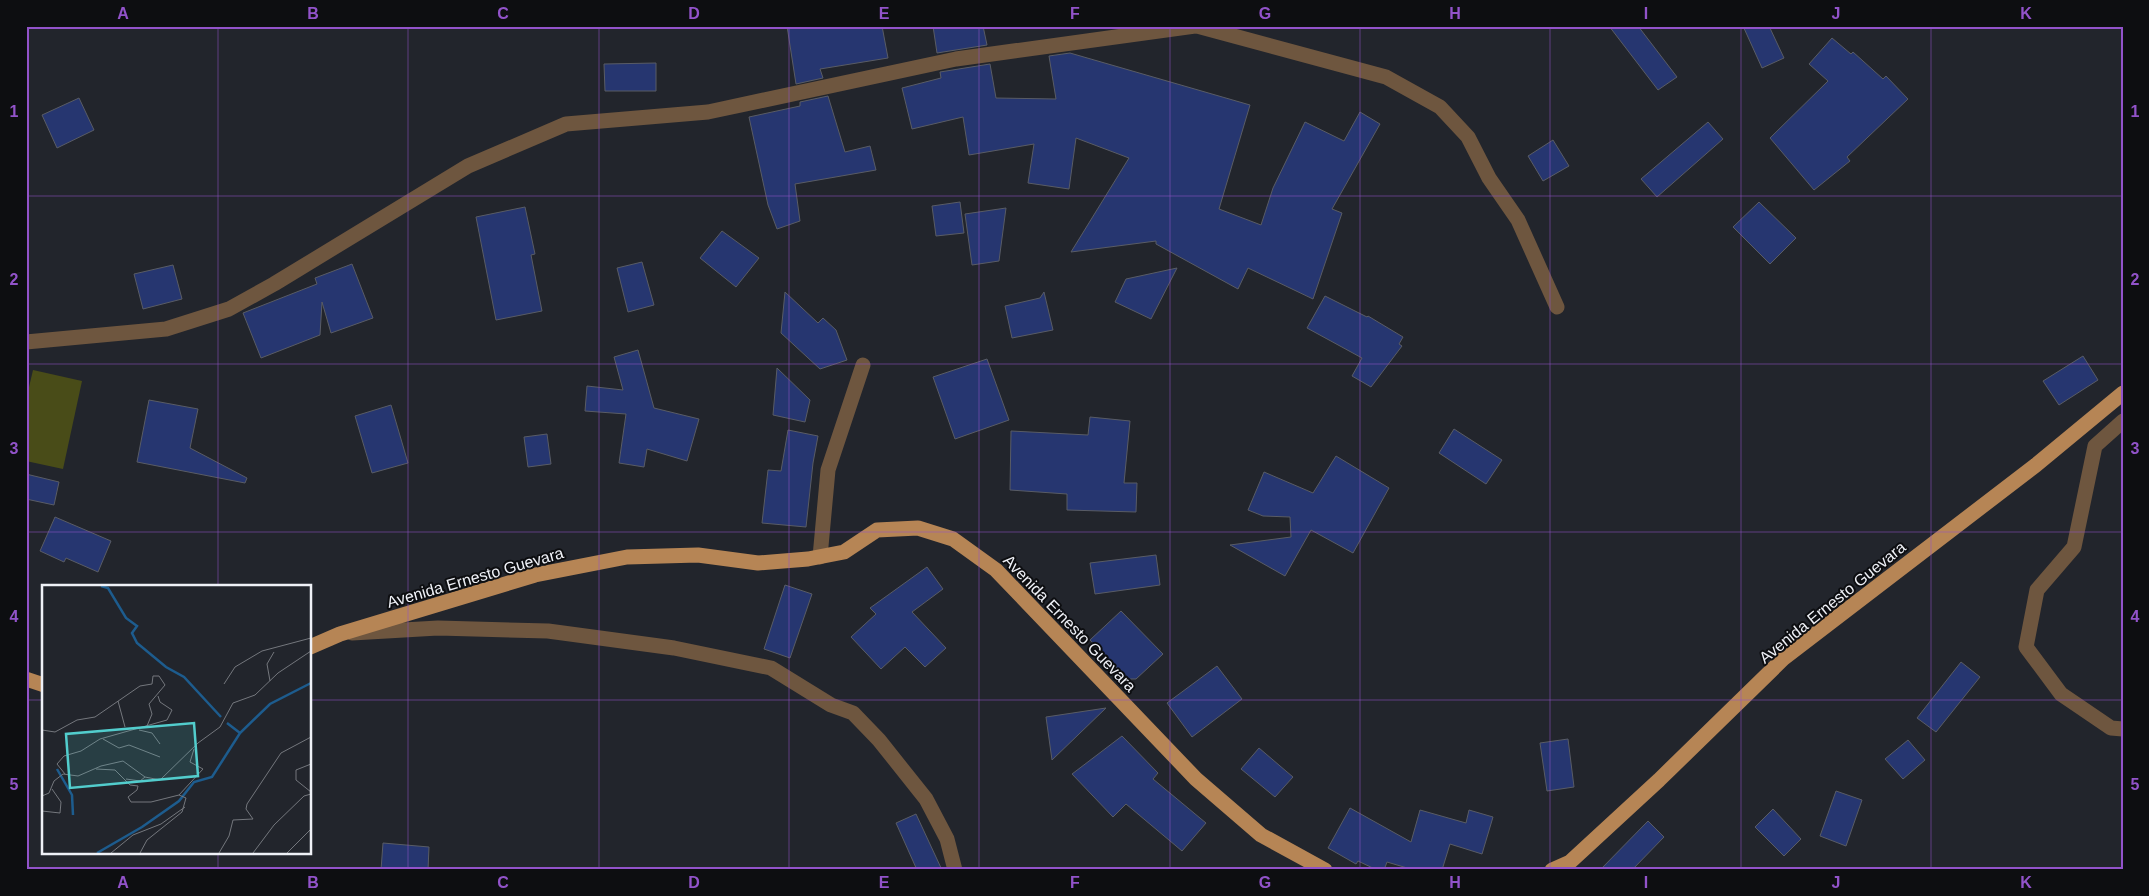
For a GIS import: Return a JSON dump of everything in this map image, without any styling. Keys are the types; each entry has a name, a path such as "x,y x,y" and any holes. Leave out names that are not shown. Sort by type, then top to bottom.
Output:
{"main road":[{"name":"Avenida Ernesto Guevara","path":"1552,870 1570,862 1659,780 1784,658 2028,471 2123,393"},
{"name":"Avenida Ernesto Guevara","path":"311,647 340,634 535,575 627,557 698,556 758,563 820,557 844,552 876,530 918,528 953,539 996,570 1196,779 1261,835 1325,870"},
{"path":"26,679 42,684"}],"street":[{"path":"26,342 166,329 229,309 308,264 468,166 566,124 708,112 956,58 1196,26 1386,77 1440,107 1468,137 1489,178 1518,220 1557,307"},
{"path":"820,557 828,470 862,365"},
{"path":"2123,421 2095,446 2074,547 2037,590 2026,647 2061,694 2112,728 2123,729"},
{"path":"340,634 438,628 548,631 674,648 771,668 831,705 853,713 879,740 926,799 947,839 955,870"}],"green space":[{"path":"33,370 82,381 63,469 26,461 26,400"}],"building":[{"path":"787,26 882,26 888,58 820,69 823,78 796,84"},
{"path":"933,26 983,26 987,45 937,53"},
{"path":"1609,26 1638,26 1677,77 1658,90"},
{"path":"1743,26 1769,26 1784,58 1762,68"},
{"path":"1832,38 1851,54 1853,52 1883,79 1886,76 1908,99 1847,157 1850,161 1814,190 1770,138 1828,81 1809,64"},
{"path":"1070,53 1250,105 1219,209 1261,225 1273,188 1305,122 1344,141 1360,112 1380,124 1332,209 1342,213 1313,299 1248,268 1238,289 1156,244 1156,241 1071,252 1129,158 1076,138 1069,189 1028,183 1034,144 969,155 963,117 912,129 902,88 941,78 940,72 990,64 996,98 1056,99 1049,56"},
{"path":"656,63 656,91 605,91 604,64"},
{"path":"828,96 845,152 870,146 876,170 795,184 800,221 777,229 768,205 749,117 800,106 800,102"},
{"path":"79,98 94,130 57,148 42,115"},
{"path":"1708,122 1723,139 1657,197 1641,179"},
{"path":"1553,140 1569,166 1543,181 1528,156"},
{"path":"960,202 964,233 936,236 932,206"},
{"path":"1759,202 1796,238 1770,264 1733,227"},
{"path":"525,207 535,254 531,255 542,311 496,320 476,217"},
{"path":"1006,208 999,261 972,265 965,214"},
{"path":"722,231 759,258 736,287 700,258"},
{"path":"642,262 654,305 628,312 617,268"},
{"path":"352,264 373,318 331,333 322,302 320,335 261,358 243,313 317,284 315,278"},
{"path":"173,265 182,299 143,309 134,274"},
{"path":"1177,268 1151,319 1115,302 1126,279"},
{"path":"785,292 818,323 823,318 836,330 847,360 820,369 781,333"},
{"path":"1044,292 1053,330 1012,338 1005,306 1040,298"},
{"path":"1325,296 1368,316 1403,337 1399,344 1402,346 1371,387 1352,376 1362,358 1307,328"},
{"path":"638,350 654,408 699,419 687,461 647,449 644,467 619,463 626,414 585,411 587,386 623,390 614,357"},
{"path":"2083,356 2098,380 2059,405 2043,381"},
{"path":"987,359 1009,420 955,439 933,377"},
{"path":"777,368 810,400 805,422 773,415"},
{"path":"149,400 198,409 190,448 247,478 245,483 137,462"},
{"path":"391,405 408,463 372,473 355,416"},
{"path":"1090,417 1130,421 1124,483 1137,483 1136,512 1067,510 1067,494 1010,490 1011,431 1088,435"},
{"path":"1454,429 1502,460 1486,484 1439,453"},
{"path":"788,430 818,436 806,527 762,523 768,470 781,471"},
{"path":"547,434 551,464 528,467 524,437"},
{"path":"1336,456 1389,488 1353,553 1311,530 1285,576 1230,545 1291,537 1290,517 1263,516 1248,510 1264,472 1313,493"},
{"path":"26,474 59,482 54,505 26,499"},
{"path":"55,517 111,541 98,572 66,558 64,562 40,551"},
{"path":"1156,555 1160,585 1095,594 1090,563"},
{"path":"927,567 943,589 912,612 946,648 925,667 905,647 881,669 851,637 876,614 870,608"},
{"path":"785,585 812,594 790,658 764,649"},
{"path":"1121,611 1163,654 1136,679 1127,679 1090,640"},
{"path":"1961,662 1980,677 1936,732 1917,718"},
{"path":"1217,666 1242,699 1192,737 1167,703"},
{"path":"1106,708 1052,760 1046,717"},
{"path":"1122,736 1158,773 1153,779 1206,823 1182,851 1126,804 1113,817 1072,774"},
{"path":"1568,739 1574,787 1547,791 1540,743"},
{"path":"1908,740 1925,760 1903,779 1885,759"},
{"path":"1259,748 1293,777 1275,797 1241,769"},
{"path":"1836,791 1862,800 1846,846 1820,836"},
{"path":"1350,808 1411,842 1420,810 1466,823 1469,810 1493,817 1482,854 1450,844 1442,870 1414,870 1387,862 1384,870 1377,870 1358,861 1356,864 1328,848"},
{"path":"1773,809 1801,839 1784,856 1755,827"},
{"path":"916,814 942,870 917,870 896,823"},
{"path":"1648,821 1664,837 1632,870 1600,870"},
{"path":"383,843 429,847 428,870 381,870"}]}
